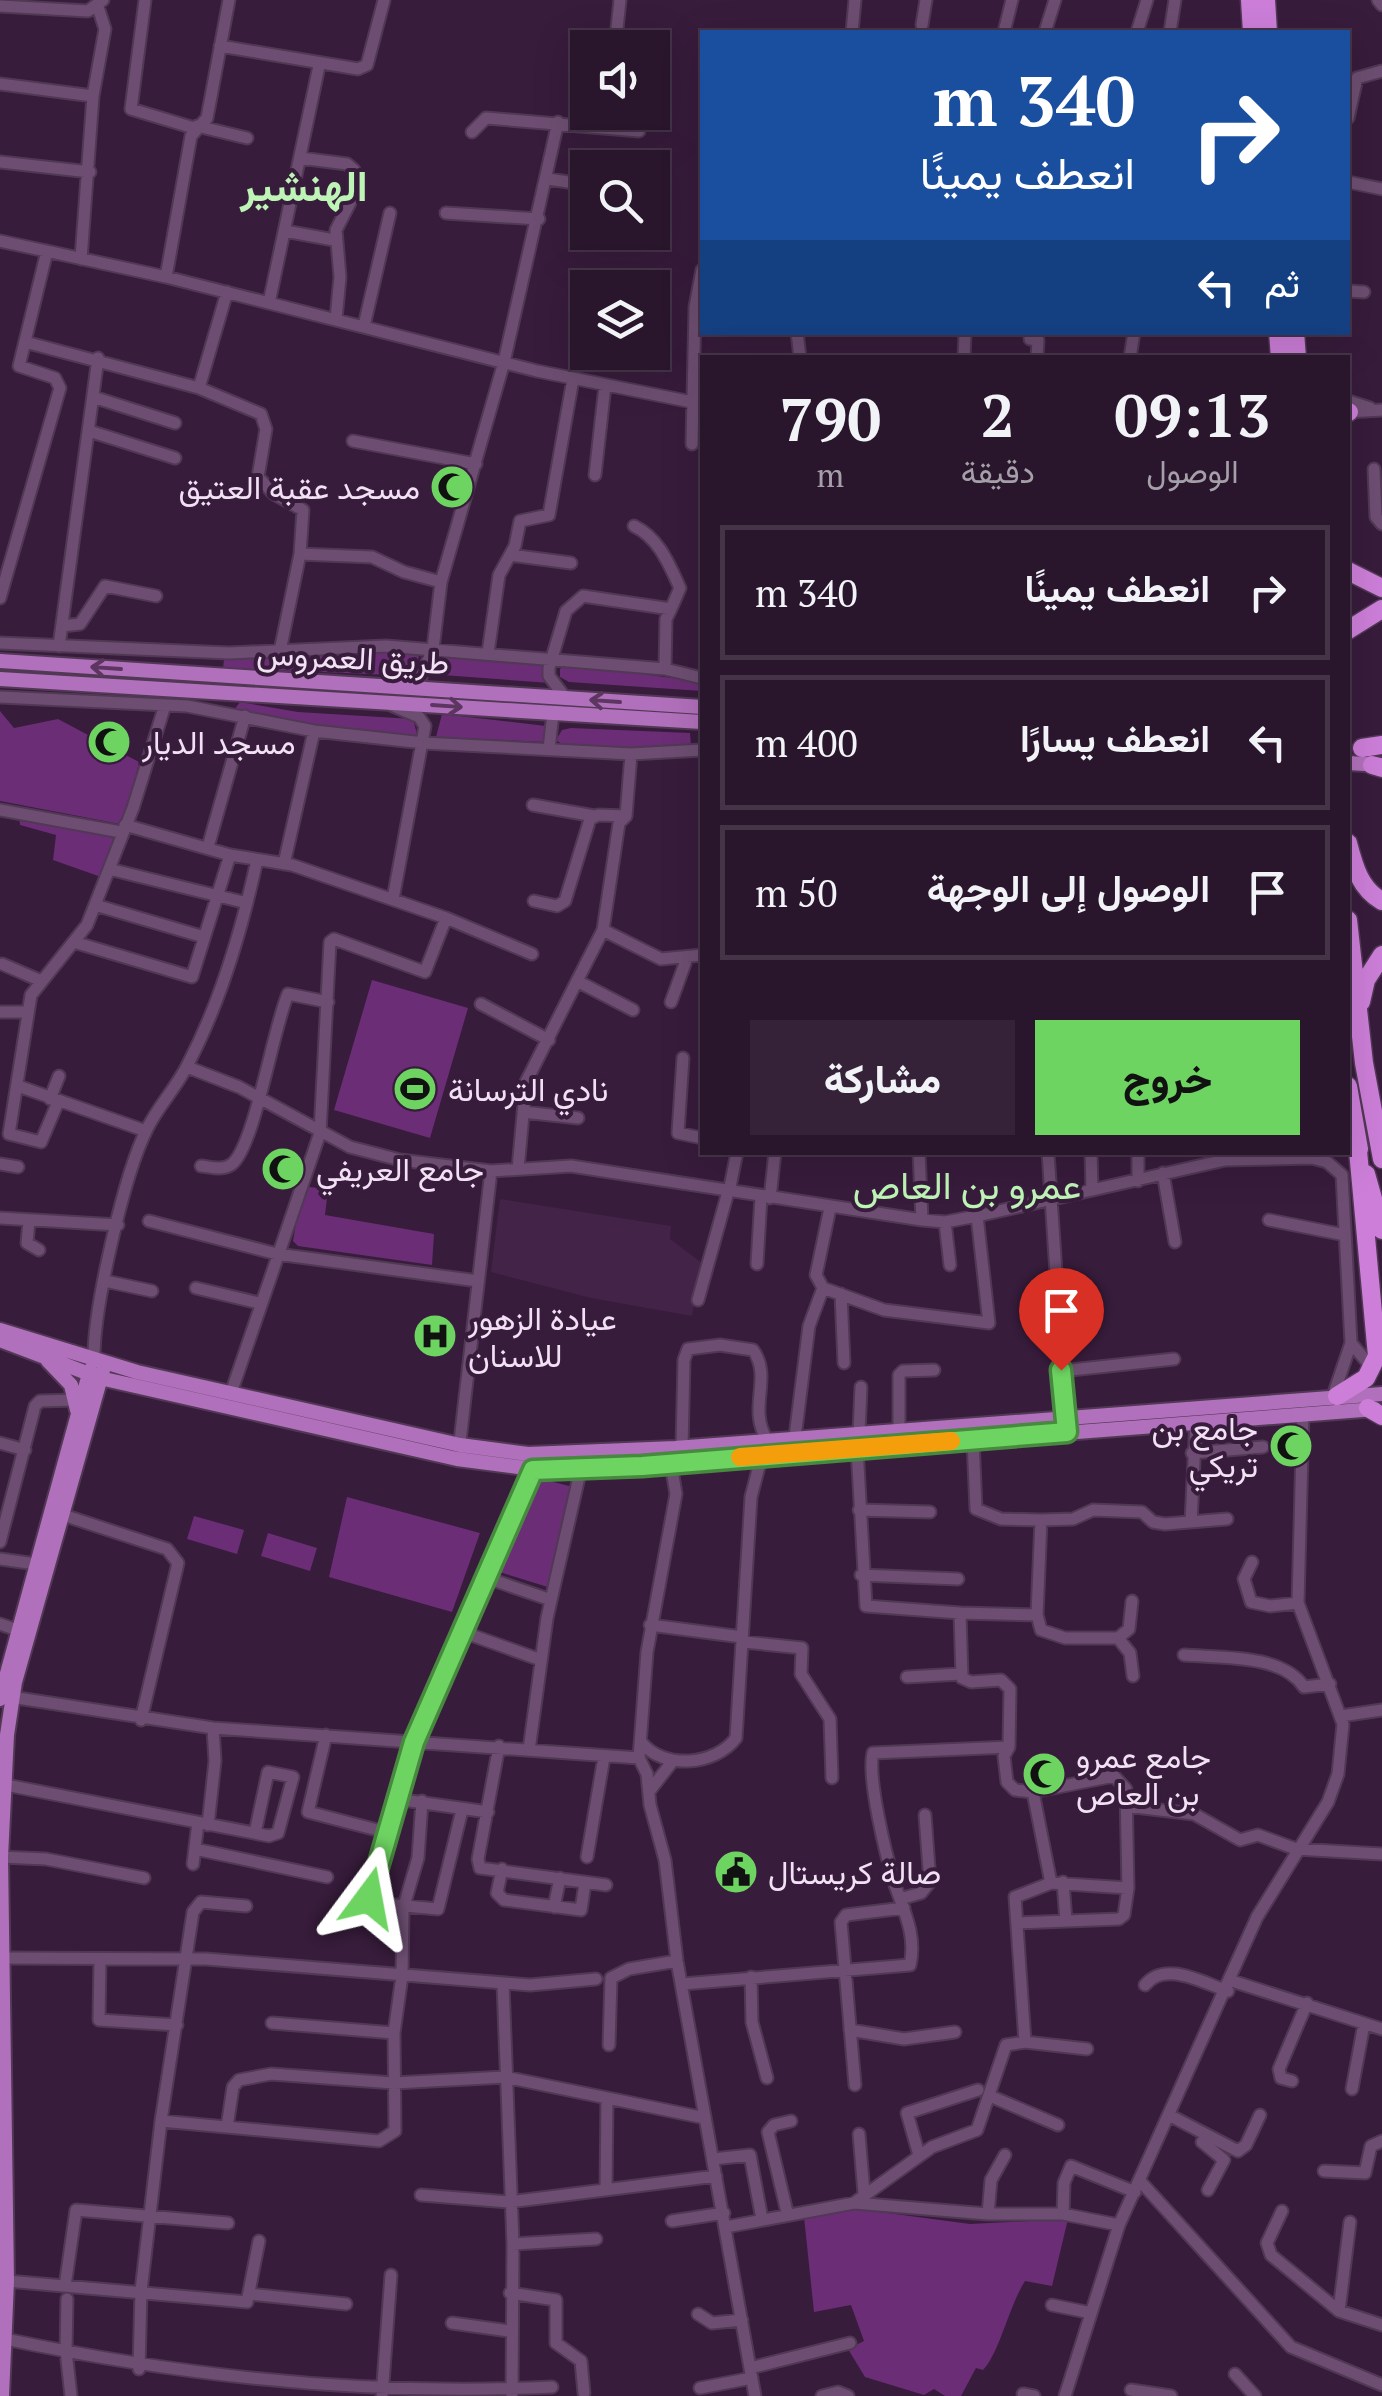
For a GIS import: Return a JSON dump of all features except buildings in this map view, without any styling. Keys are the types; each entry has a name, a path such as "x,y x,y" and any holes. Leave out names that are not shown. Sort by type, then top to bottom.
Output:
{"highway":[{"path":"1250,0 1252,30"},
{"path":"1266,0 1268,30"},
{"path":"1350,572 1382,588"},
{"path":"1350,629 1382,609"},
{"path":"1350,849 1358,875 1370,894 1382,901"},
{"path":"1350,939 1358,1017 1382,1159"},
{"path":"1358,1017 1366,980 1382,959"},
{"path":"1335,1396 1358,1386 1377,1366 1378,1344 1350,1098"},
{"path":"1372,1113 1382,1138"},
{"path":"1357,1140 1382,1230"}],"main road":[{"name":"طريق العمروس","path":"0,661 700,707"},
{"name":"طريق العمروس","path":"0,678 700,722"},
{"path":"0,1330 145,1387"},
{"path":"0,1340 97,1369 231,1393 533,1470 671,1464 764,1448 795,1437 829,1443"},
{"path":"36,1352 64,1374 82,1426"},
{"path":"4,1692 63,1514 97,1369"},
{"path":"2,2396 7,2281 3,2226 1,1857 6,1785 4,1692 36,1564 82,1426 109,1393 128,1386 145,1387 459,1452 564,1454 682,1447 764,1448 858,1440 973,1440 1066,1424 1382,1394"},
{"path":"858,1440 899,1430 1377,1411"}],"street":[{"path":"145,0 131,109 247,138"},
{"path":"166,277 195,127 206,118 229,0"},
{"path":"220,46 319,66 358,69 368,65 384,0"},
{"path":"617,30 620,0"},
{"path":"852,30 856,0"},
{"path":"922,25 926,0"},
{"path":"1004,30 1012,0"},
{"path":"1046,30 1055,0"},
{"path":"1139,30 1147,0"},
{"path":"1170,30 1175,0"},
{"path":"0,6 35,3 88,11 100,4 105,29 93,96 81,258"},
{"path":"269,303 319,66"},
{"path":"1350,109 1357,78 1382,71"},
{"path":"0,84 93,96"},
{"path":"472,132 486,118 570,121"},
{"path":"416,688 433,649 441,582 504,362 558,122"},
{"path":"300,158 347,164 354,170 356,198 334,240 340,278 336,319"},
{"path":"0,162 90,172"},
{"path":"548,179 570,182"},
{"path":"1350,182 1382,190"},
{"path":"364,326 390,213"},
{"path":"446,213 539,219"},
{"path":"286,231 334,240"},
{"path":"0,241 166,277 573,379 698,403"},
{"path":"0,598 60,388 55,378 19,366 47,251"},
{"path":"692,444 698,403 694,307 700,279"},
{"path":"1350,291 1364,292"},
{"path":"199,388 227,292"},
{"path":"1030,335 1038,340 1037,355"},
{"path":"25,342 98,358 199,388 261,414 266,428 258,477 274,494 303,510 300,554 280,651"},
{"path":"59,646 98,358"},
{"path":"488,654 499,575 510,556 520,521 549,515 573,379"},
{"path":"595,475 605,386"},
{"path":"93,397 175,422"},
{"path":"1350,409 1380,410"},
{"path":"88,431 175,458"},
{"path":"353,441 476,464"},
{"path":"1374,469 1376,517 1382,524"},
{"path":"634,526 649,535 664,553 680,588 666,619 665,670"},
{"path":"300,554 372,557 441,582"},
{"path":"510,556 571,563"},
{"path":"62,626 80,624 105,586 156,596"},
{"path":"564,696 549,676 566,610 575,598 592,594 671,609"},
{"path":"0,642 142,652 280,651 346,646 433,649 665,670 700,678"},
{"path":"0,697 164,705 245,716 314,732 424,743 630,754 700,750"},
{"path":"382,702 422,720 424,743 393,899"},
{"path":"58,1076 42,1140 36,1143 9,1134 7,1099 18,1086 28,1012 40,980 77,944 95,905 164,705"},
{"path":"549,749 553,713"},
{"path":"208,847 245,716"},
{"path":"284,864 314,732"},
{"path":"518,1169 526,1082 604,930 619,823 626,816 630,754"},
{"path":"533,805 594,816 626,816"},
{"path":"0,810 123,829 284,864 446,918 532,954"},
{"path":"534,901 557,906 565,901 594,816"},
{"path":"77,944 189,978 230,854"},
{"path":"97,1369 106,1281 146,1131 187,1067 219,993 248,903 257,860"},
{"path":"109,869 248,903"},
{"path":"95,905 204,938"},
{"path":"231,1393 320,1133 331,940 425,972 446,918"},
{"path":"604,930 661,959 700,955"},
{"path":"671,1002 687,958"},
{"path":"2,964 40,980"},
{"path":"577,981 633,1010"},
{"path":"201,1166 224,1168 236,1160 259,1098 288,994 328,1002"},
{"path":"480,1004 549,1040"},
{"path":"0,1012 28,1012"},
{"path":"683,1058 678,1133 700,1138"},
{"path":"187,1067 259,1098 320,1133 385,1157 491,1171 572,1166 830,1208 945,1222 1244,1158 1312,1155 1342,1175 1350,1343 1335,1396"},
{"path":"18,1086 146,1131"},
{"path":"523,1112 578,1118"},
{"path":"698,1300 737,1155"},
{"path":"758,1264 774,1155"},
{"path":"919,1155 922,1220"},
{"path":"1048,1155 1048,1200 1066,1424"},
{"path":"1091,1155 1092,1189"},
{"path":"1138,1155 1138,1181"},
{"path":"0,1164 18,1167"},
{"path":"459,1452 491,1171"},
{"path":"1163,1173 1175,1242"},
{"path":"830,1208 816,1275 823,1288 901,1314 989,1324 976,1216"},
{"path":"0,1218 118,1225"},
{"path":"150,1220 277,1254 478,1281"},
{"path":"1269,1220 1346,1235"},
{"path":"28,1221 27,1243 39,1250"},
{"path":"945,1222 950,1265"},
{"path":"106,1281 152,1291"},
{"path":"196,1288 259,1303"},
{"path":"795,1437 809,1326 823,1288"},
{"path":"842,1294 844,1363"},
{"path":"1350,1343 1377,1366"},
{"path":"650,1805 655,1780 672,1762 725,1751 736,1738 752,1497 764,1448 756,1424 760,1358 744,1346 696,1345 688,1349 684,1360 682,1447"},
{"path":"1061,1370 1174,1360"},
{"path":"899,1430 899,1375 902,1371 934,1370"},
{"path":"861,1387 858,1440 862,1599 870,1608 1037,1616"},
{"path":"0,1542 5,1505 37,1403 75,1400"},
{"path":"1065,2396 1119,2224 1170,2119 1258,1917 1334,1789 1344,1740 1341,1716 1298,1604 1303,1412"},
{"path":"1192,1522 1196,1420"},
{"path":"973,1440 976,1509 1001,1518 1073,1518 1103,1510 1142,1512 1154,1522 1227,1519"},
{"path":"0,1443 24,1450"},
{"path":"1192,1453 1262,1447"},
{"path":"671,1464 676,1482 674,1510 650,1625 639,1758 647,1774 650,1805 665,1860 677,1961 755,2396"},
{"path":"530,1750 551,1600 581,1468"},
{"path":"462,1810 438,1909 380,1906 369,1898 414,1742 533,1470"},
{"path":"859,1510 930,1512"},
{"path":"63,1514 167,1549 178,1564 140,1720"},
{"path":"1042,1520 1037,1616 1044,1634 1118,1638 1129,1630 1132,1601"},
{"path":"0,1559 36,1564"},
{"path":"1252,1562 1244,1579 1250,1602 1270,1606 1298,1604"},
{"path":"861,1575 958,1578"},
{"path":"488,1578 551,1600"},
{"path":"960,1613 960,1674 965,1681 1001,1680 1009,1685 1009,1747 1004,1764 1009,1786 1033,1792 1114,1776 1125,1785 1128,1888 1124,1914 1119,1919 1017,1924"},
{"path":"0,1624 17,1630"},
{"path":"650,1625 802,1648 801,1674 830,1719 832,1778"},
{"path":"460,1632 541,1660"},
{"path":"1118,1638 1130,1653 1133,1676"},
{"path":"1184,1654 1272,1664 1297,1675 1304,1687 1330,1684"},
{"path":"906,1677 960,1674"},
{"path":"4,1692 140,1720 214,1728 639,1758"},
{"path":"1341,1716 1382,1710"},
{"path":"194,1864 215,1760 214,1728"},
{"path":"308,1812 326,1735"},
{"path":"641,1742 648,1751 672,1762"},
{"path":"499,1746 478,1863 484,1870 502,1869 606,1884"},
{"path":"682,1984 910,1964 908,1918 871,1782 872,1753 1009,1747"},
{"path":"587,1857 604,1758"},
{"path":"6,1785 255,1834 276,1836 293,1777 268,1772 255,1834"},
{"path":"1033,1792 1066,1921"},
{"path":"396,1799 488,1812"},
{"path":"161,2121 386,2140 396,2131 394,2033 402,1976 403,1909 418,1858 422,1801"},
{"path":"288,1804 385,1832"},
{"path":"1126,1806 1194,1814 1232,1838 1258,1835 1296,1849 1382,1854"},
{"path":"855,2086 842,1918 902,1903 921,1894 930,1882 926,1815"},
{"path":"195,1849 328,1876"},
{"path":"1,1857 46,1858 144,1878"},
{"path":"502,1869 498,1897 554,1907 581,1910 585,1883"},
{"path":"554,1907 560,1878"},
{"path":"1025,2042 1015,1896 1057,1882 1128,1888"},
{"path":"139,2368 142,2291 161,2121 195,1907 201,1902 246,1906"},
{"path":"2,1958 227,1960 504,1984 596,1979"},
{"path":"100,1959 99,2020 177,2024"},
{"path":"609,2045 611,1978 628,1969 677,1961"},
{"path":"1145,1985 1154,1976 1168,1973 1307,2004 1382,2029"},
{"path":"751,1977 752,2022 767,2078"},
{"path":"504,1984 513,2244 511,2394"},
{"path":"1292,2081 1281,2078 1279,2069 1307,2004"},
{"path":"272,2022 394,2033"},
{"path":"1352,2089 1364,2024"},
{"path":"850,2030 904,2039 954,2032"},
{"path":"859,2198 919,2155 977,2130 984,2093 1003,2049 1012,2042 1087,2049"},
{"path":"227,2127 232,2086 255,2076 394,2082 505,2078 705,2118"},
{"path":"919,2155 906,2113 984,2093 1058,2125"},
{"path":"606,2190 607,2098"},
{"path":"1170,2119 1238,2151 1246,2145 1260,2115"},
{"path":"1170,2119 1224,2160 1208,2190"},
{"path":"788,2212 768,2132 774,2125 791,2121"},
{"path":"859,2134 859,2198"},
{"path":"1324,2170 1366,2174 1371,2146 1382,2141"},
{"path":"713,2159 750,2155 762,2219"},
{"path":"988,2214 991,2180 1005,2155"},
{"path":"1063,2214 1064,2183 1071,2166 1138,2186 1291,2347 1382,2385"},
{"path":"420,2195 510,2202 716,2176"},
{"path":"726,2227 859,2198 988,2214 1063,2214 1119,2224"},
{"path":"71,2396 66,2292 76,2210 228,2222"},
{"path":"1282,2211 1267,2243 1268,2252 1339,2311 1382,2324"},
{"path":"672,2221 724,2213"},
{"path":"1339,2311 1350,2222"},
{"path":"513,2244 596,2239"},
{"path":"7,2281 66,2292 142,2291 247,2302 259,2241"},
{"path":"382,2395 391,2274"},
{"path":"250,2294 346,2304"},
{"path":"510,2294 556,2300 556,2343 580,2361 584,2392"},
{"path":"1052,2306 1091,2313"},
{"path":"698,2314 712,2323 742,2320"},
{"path":"452,2323 509,2331"},
{"path":"5,2338 139,2368 311,2393 511,2394 552,2387"},
{"path":"700,2388 850,2343"},
{"path":"1235,2374 1255,2396"},
{"path":"1131,2390 1171,2396"},
{"path":"822,2396 836,2392 848,2396"}],"shaded area":[{"path":"341,650 419,654 416,676 223,668 224,659"},
{"path":"434,655 547,662 550,683 429,674"},
{"path":"566,664 700,682 700,691 569,682 560,677 560,669"},
{"path":"240,702 298,712 413,719 418,738 317,727 234,710"},
{"path":"0,711 14,728 58,719 139,762 125,825 0,801"},
{"path":"442,714 546,726 546,742 436,737"},
{"path":"562,730 690,733 691,746 619,750 563,745 556,740"},
{"path":"19,816 118,834 101,877 53,860 56,835 20,825"},
{"path":"372,980 468,1008 430,1138 334,1110"},
{"path":"309,1187 328,1189 325,1215 434,1234 432,1265 298,1246 293,1241 299,1205"},
{"path":"500,1199 671,1226 670,1239 702,1263 692,1316 591,1298 491,1272"},
{"path":"534,1477 573,1487 551,1588 496,1571"},
{"path":"347,1497 480,1533 452,1612 329,1577"},
{"path":"194,1516 244,1530 237,1554 187,1539"},
{"path":"268,1533 317,1548 310,1571 261,1556"},
{"path":"850,2208 970,2224 1068,2219 1052,2286 1025,2281 989,2363 983,2370 976,2368 961,2396 945,2396 934,2389 924,2395 865,2377 848,2349 864,2341 851,2305 814,2312 804,2217"}],"slow traffic":[{"path":"740,1457 951,1441"}],"place":[{"name":"مسجد عقبة العتيق","path":"452,487"},
{"name":"مسجد الديار","path":"109,742"},
{"name":"نادي الترسانة","path":"415,1089"},
{"name":"جامع العريفي","path":"283,1169"},
{"name":"عيادة الزهور للاسنان","path":"435,1336"},
{"name":"جامع بن تريكي","path":"1291,1446"},
{"name":"جامع عمرو بن العاص","path":"1044,1774"},
{"name":"صالة كريستال","path":"736,1872"}],"district":[{"name":"الهنشير","path":"304,185"},
{"name":"عمرو بن العاص","path":"967,1185"}],"route":[{"path":"369,1898 414,1742 533,1470 642,1466 1067,1432 1061,1370"}]}
